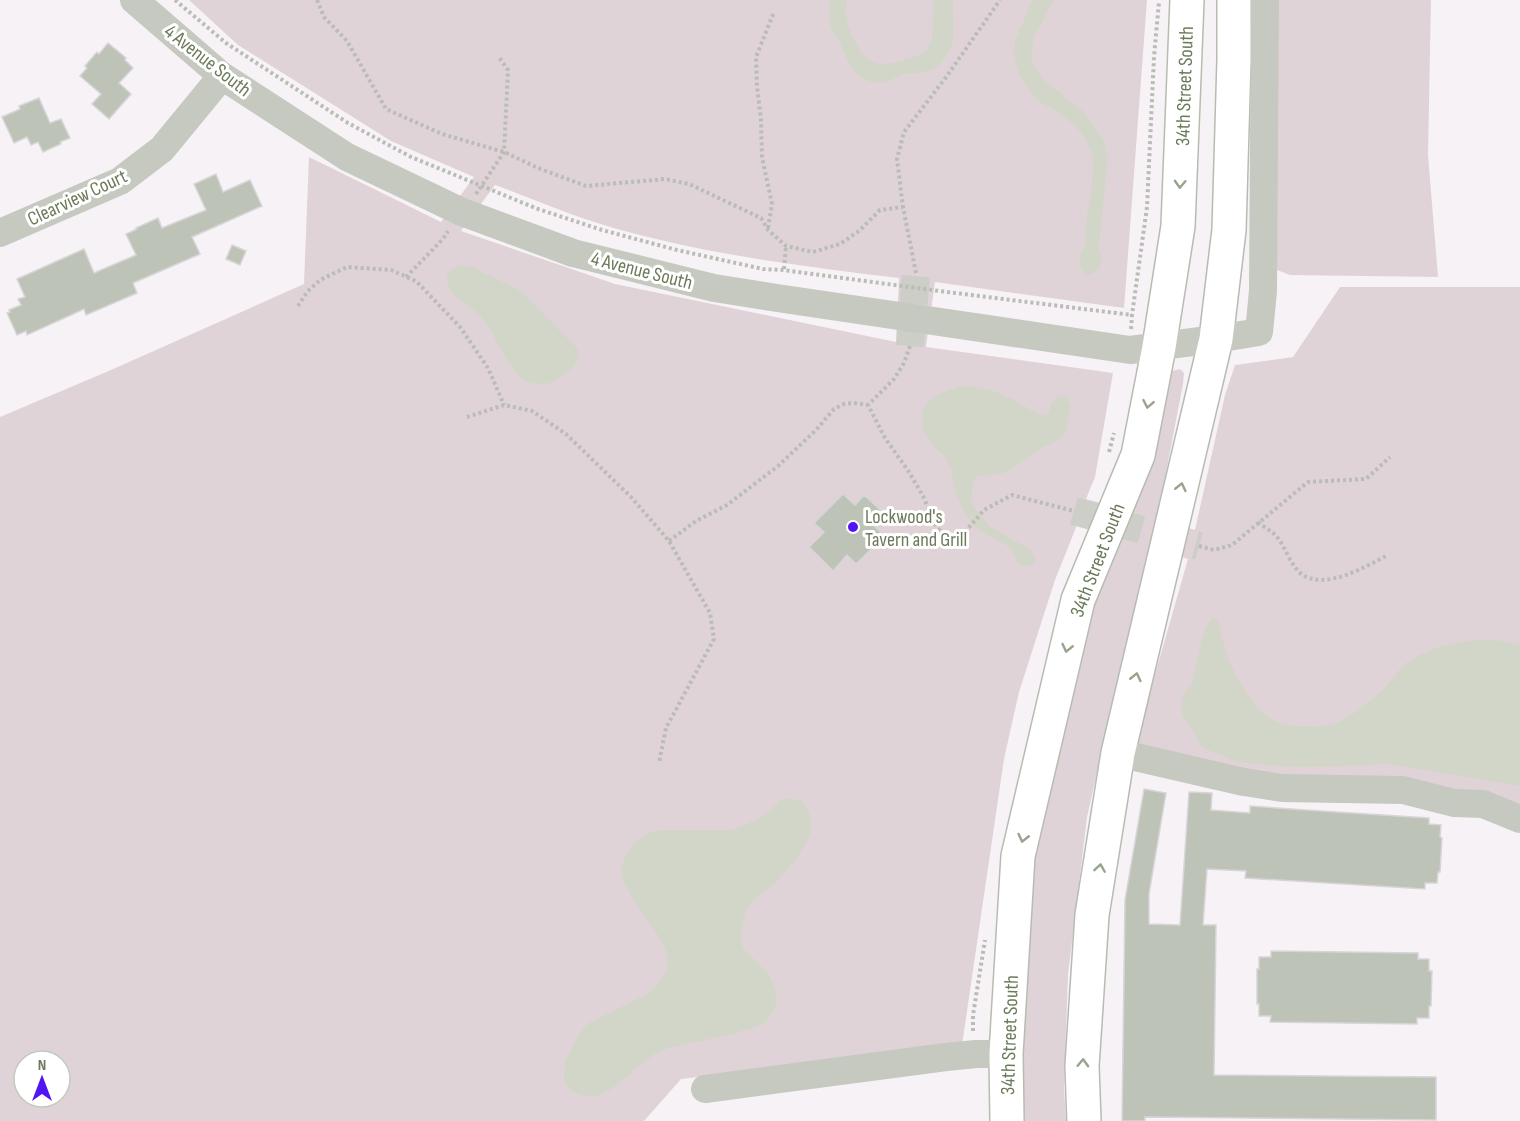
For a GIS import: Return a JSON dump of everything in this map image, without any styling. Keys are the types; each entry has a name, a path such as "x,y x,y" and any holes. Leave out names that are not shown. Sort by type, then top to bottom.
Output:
{"main road":[{"name":"34th Street South","path":"1007,1121 1006,1054 1018,856 1078,600 1138,454 1159,347 1178,226 1187,0"},
{"path":"1084,1121 1082,1066 1092,915 1118,753 1216,339 1229,230 1234,0"}],"street":[{"name":"4 Avenue South","path":"134,0 222,76 347,156 462,212 573,253 714,288 1130,350 1259,332 1263,291 1264,0"},
{"name":"Clearview Court","path":"0,233 120,181 162,149 222,76"},
{"path":"1118,753 1244,782 1282,788 1403,790 1454,803 1483,804 1520,819"},
{"path":"705,1089 956,1056 1006,1054"}],"path":[{"path":"175,0 226,43 348,123 411,156 538,209 602,230 763,269 1132,315 1147,207 1159,0"},
{"path":"316,0 324,17 347,41 386,109 442,134 504,152 586,186 665,179 689,184 761,218 768,230 786,246 813,252 840,244 859,231 880,210 903,207"},
{"path":"916,273 903,207 897,159 904,132 947,76 1000,0"},
{"path":"768,230 772,204 762,157 756,57 774,12"},
{"path":"406,277 443,239 504,152 508,70 499,57"},
{"path":"298,306 307,292 320,280 348,267 391,270 416,281 460,327 488,368 504,405"},
{"path":"868,405 894,379 904,363 910,346"},
{"path":"669,541 696,521 727,505 778,466 816,430 834,409 844,404 868,405"},
{"path":"467,417 504,405 532,411 566,434 631,498 669,541 710,613 714,639 666,728 659,763"},
{"path":"868,405 885,438 923,496 941,532 949,536 964,532 984,510 1012,495 1074,511"},
{"path":"1198,546 1214,550 1232,545 1308,482 1366,479 1390,457"},
{"path":"1258,522 1277,537 1302,575 1317,580 1345,576 1386,556"}],"shaded area":[{"path":"189,0 1147,0 1124,308 935,282 926,347 1113,373 1095,477 1086,499 1126,510 1167,384 1172,371 1180,369 1184,373 1183,384 1157,519 1195,530 1225,395 1235,365 1293,357 1340,287 1520,287 1520,825 1479,812 1130,762 1188,559 1151,548 1143,590 1109,718 1087,817 1068,974 1064,1088 1066,1121 1018,1121 1029,889 1043,791 1076,651 1114,536 1077,525 1055,580 1019,692 1004,759 962,1045 681,1079 644,1121 0,1121 0,417 304,284 309,157 441,222 474,177 391,141 238,45","holes":["495,185 564,212 643,236 715,252 899,278 896,342 615,284 461,231"]},
{"path":"830,0 847,0 847,21 853,37 867,58 874,62 886,64 897,62 926,52 932,38 934,0 953,0 952,45 941,63 934,69 905,74 883,83 871,82 858,75 849,64 831,28"},
{"path":"1032,0 1054,0 1034,37 1031,58 1035,67 1044,80 1085,113 1103,139 1108,156 1100,239 1097,244 1102,261 1092,275 1085,274 1080,259 1086,244 1086,221 1092,183 1093,159 1090,149 1083,135 1072,123 1032,94 1021,78 1015,59 1015,40"},
{"path":"1272,0 1431,0 1428,155 1438,277 1290,275 1272,268"},
{"path":"461,265 472,267 521,291 577,348 577,361 574,366 555,381 545,384 522,380 505,357 490,329 474,310 451,291 447,281 449,272"},
{"path":"961,386 991,390 1044,415 1048,413 1052,401 1060,396 1066,397 1071,405 1065,432 1060,439 1036,451 1009,471 976,477 973,487 971,499 976,509 989,526 1031,550 1036,560 1032,565 1018,563 1010,548 971,523 958,499 949,464 924,432 923,411 930,400"},
{"path":"1211,619 1217,619 1230,662 1250,697 1268,717 1281,724 1293,726 1326,726 1344,719 1377,695 1406,663 1428,651 1452,643 1478,640 1502,641 1520,646 1520,786 1388,764 1288,767 1236,762 1202,747 1183,716 1181,705 1183,696 1192,684 1202,639"},
{"path":"790,798 803,802 809,813 812,823 809,837 798,857 776,882 755,899 745,913 741,934 743,948 768,973 775,988 777,1002 772,1013 764,1023 752,1028 668,1048 653,1055 610,1090 597,1096 575,1093 568,1087 564,1078 565,1062 579,1034 587,1024 647,994 659,983 667,970 667,954 659,937 624,883 621,869 626,853 649,832 733,830 756,820 771,810 781,799"}],"building":[{"path":"108,43 126,58 125,60 133,68 119,83 131,94 109,119 92,104 101,94 80,76 87,68 85,66"},
{"path":"39,98 50,123 61,119 70,138 43,152 38,142 31,145 27,137 14,143 2,117 20,109 19,106"},
{"path":"216,174 223,192 250,180 262,206 192,237 200,254 133,283 137,293 86,315 84,309 27,335 26,331 17,335 7,313 21,305 18,299 25,297 17,279 84,249 94,273 136,255 126,234 158,218 162,228 206,210 194,184"},
{"path":"232,245 246,251 240,265 226,259"},
{"path":"843,494 855,505 864,495 885,514 873,525 885,536 856,564 847,555 833,571 809,547 824,532 814,523"},
{"path":"1144,789 1166,793 1149,894 1149,924 1180,925 1189,792 1212,793 1211,810 1250,813 1250,806 1429,818 1429,824 1441,825 1440,872 1438,872 1437,883 1425,883 1425,889 1245,878 1246,871 1207,869 1203,925 1216,925 1214,1075 1436,1077 1436,1120 1145,1117 1145,1121 1122,1121 1125,900"},
{"path":"1271,951 1418,953 1418,959 1429,959 1429,971 1432,971 1429,1018 1417,1018 1417,1024 1270,1022 1271,1016 1259,1016 1257,969 1259,969 1259,957 1271,957"}],"tunnel":[{"path":"910,346 916,273"},
{"path":"1074,511 1199,546"}],"place":[{"name":"Lockwood's Tavern and Grill","path":"853,527"}]}
